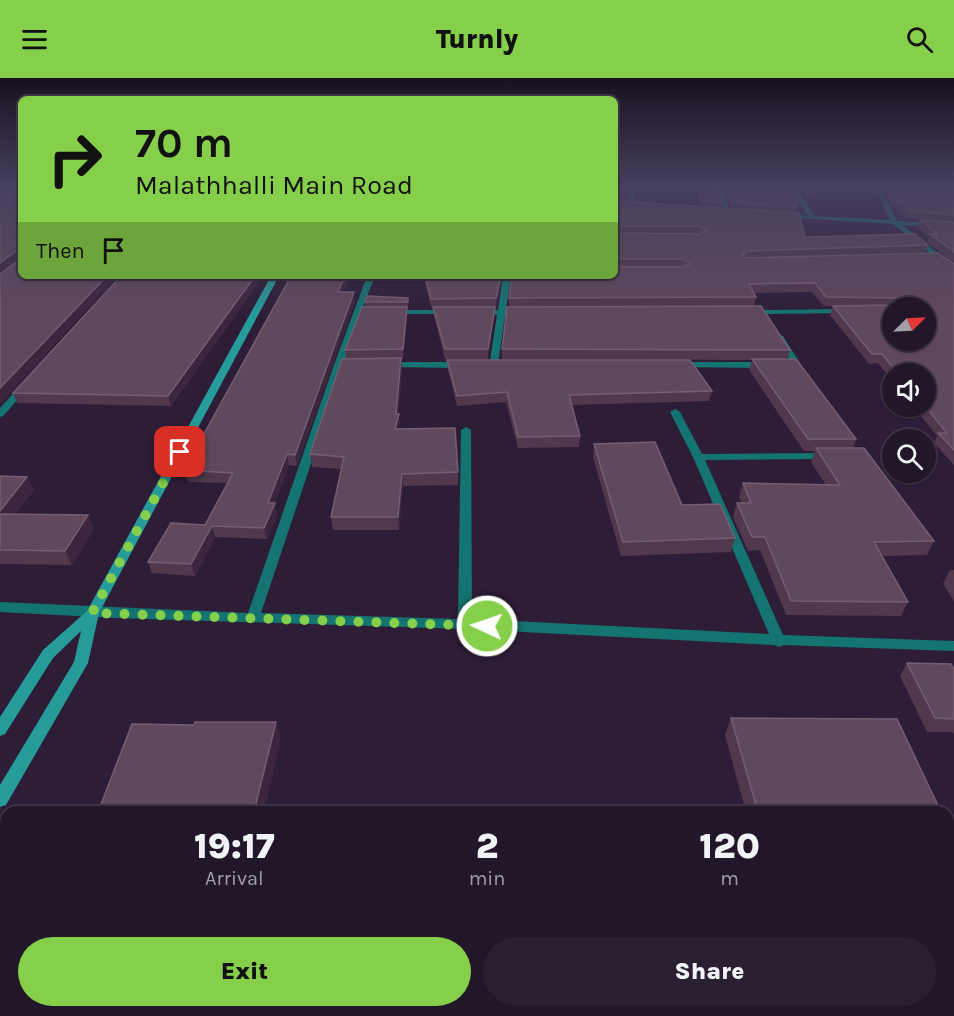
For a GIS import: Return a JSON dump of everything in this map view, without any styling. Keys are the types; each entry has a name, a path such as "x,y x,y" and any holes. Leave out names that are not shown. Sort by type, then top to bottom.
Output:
{"main road":[{"path":"0,800 81,663 92,613 273,279"},
{"path":"0,730 48,654 92,613"}],"street":[{"path":"903,230 954,270"},
{"path":"924,257 936,257"},
{"path":"253,617 338,365 370,279"},
{"path":"494,364 506,279"},
{"path":"739,312 857,311"},
{"path":"359,312 453,312"},
{"path":"465,312 536,313"},
{"path":"763,312 768,321"},
{"path":"669,365 801,370 774,330"},
{"path":"374,365 506,364"},
{"path":"338,365 350,365"},
{"path":"0,414 31,380"},
{"path":"675,412 698,457 779,642"},
{"path":"465,624 466,430"},
{"path":"698,457 839,456"},
{"path":"0,607 92,613 465,624 779,642 954,646"}],"building":[{"path":"0,230 18,230 18,251 0,263"},
{"path":"705,230 803,230 805,237 915,234 928,245 747,251 743,254 745,258 938,253 954,264 954,450 938,433 947,433 934,417 936,417 936,363 889,363 882,354 872,354 833,306 882,305 882,351 936,351 936,297 826,297 815,283 749,284 756,297 509,298 512,279 618,279 618,267 683,267 690,264 683,259 618,259 618,233 700,234 706,231"},
{"path":"932,230 954,230 954,252 930,234 937,234"},
{"path":"18,261 18,279 104,279 0,388 0,274"},
{"path":"118,279 253,279 168,396 13,393"},
{"path":"289,279 344,279 338,292 354,292 295,455 287,454 268,503 275,503 264,528 212,526 191,564 148,562 171,523 205,525 233,473 184,470"},
{"path":"426,279 500,279 496,298 431,299"},
{"path":"367,296 408,298 408,302 365,302"},
{"path":"761,306 790,350 502,349 507,307"},
{"path":"362,307 407,307 403,349 345,350"},
{"path":"433,307 495,307 488,349 445,349"},
{"path":"401,358 396,414 399,414 395,429 455,428 458,472 402,474 398,517 331,517 344,457 310,454 342,359"},
{"path":"752,359 796,359 856,439 808,439"},
{"path":"447,360 690,360 712,391 569,395 580,436 518,437 507,392 457,396"},
{"path":"655,442 682,505 720,504 735,538 623,542 594,444"},
{"path":"816,448 864,448 882,472 882,483 890,483 934,541 874,542 908,602 791,601 765,537 752,537 737,503 751,503 743,483 840,485"},
{"path":"0,476 27,477 0,511"},
{"path":"0,514 88,515 65,551 0,550"},
{"path":"907,663 951,664 954,670 954,719 935,718"},
{"path":"731,718 897,719 938,806 756,806"},
{"path":"195,722 276,722 255,806 100,806 132,724 194,725"}],"route":[{"path":"180,452 92,613 487,626"}]}
